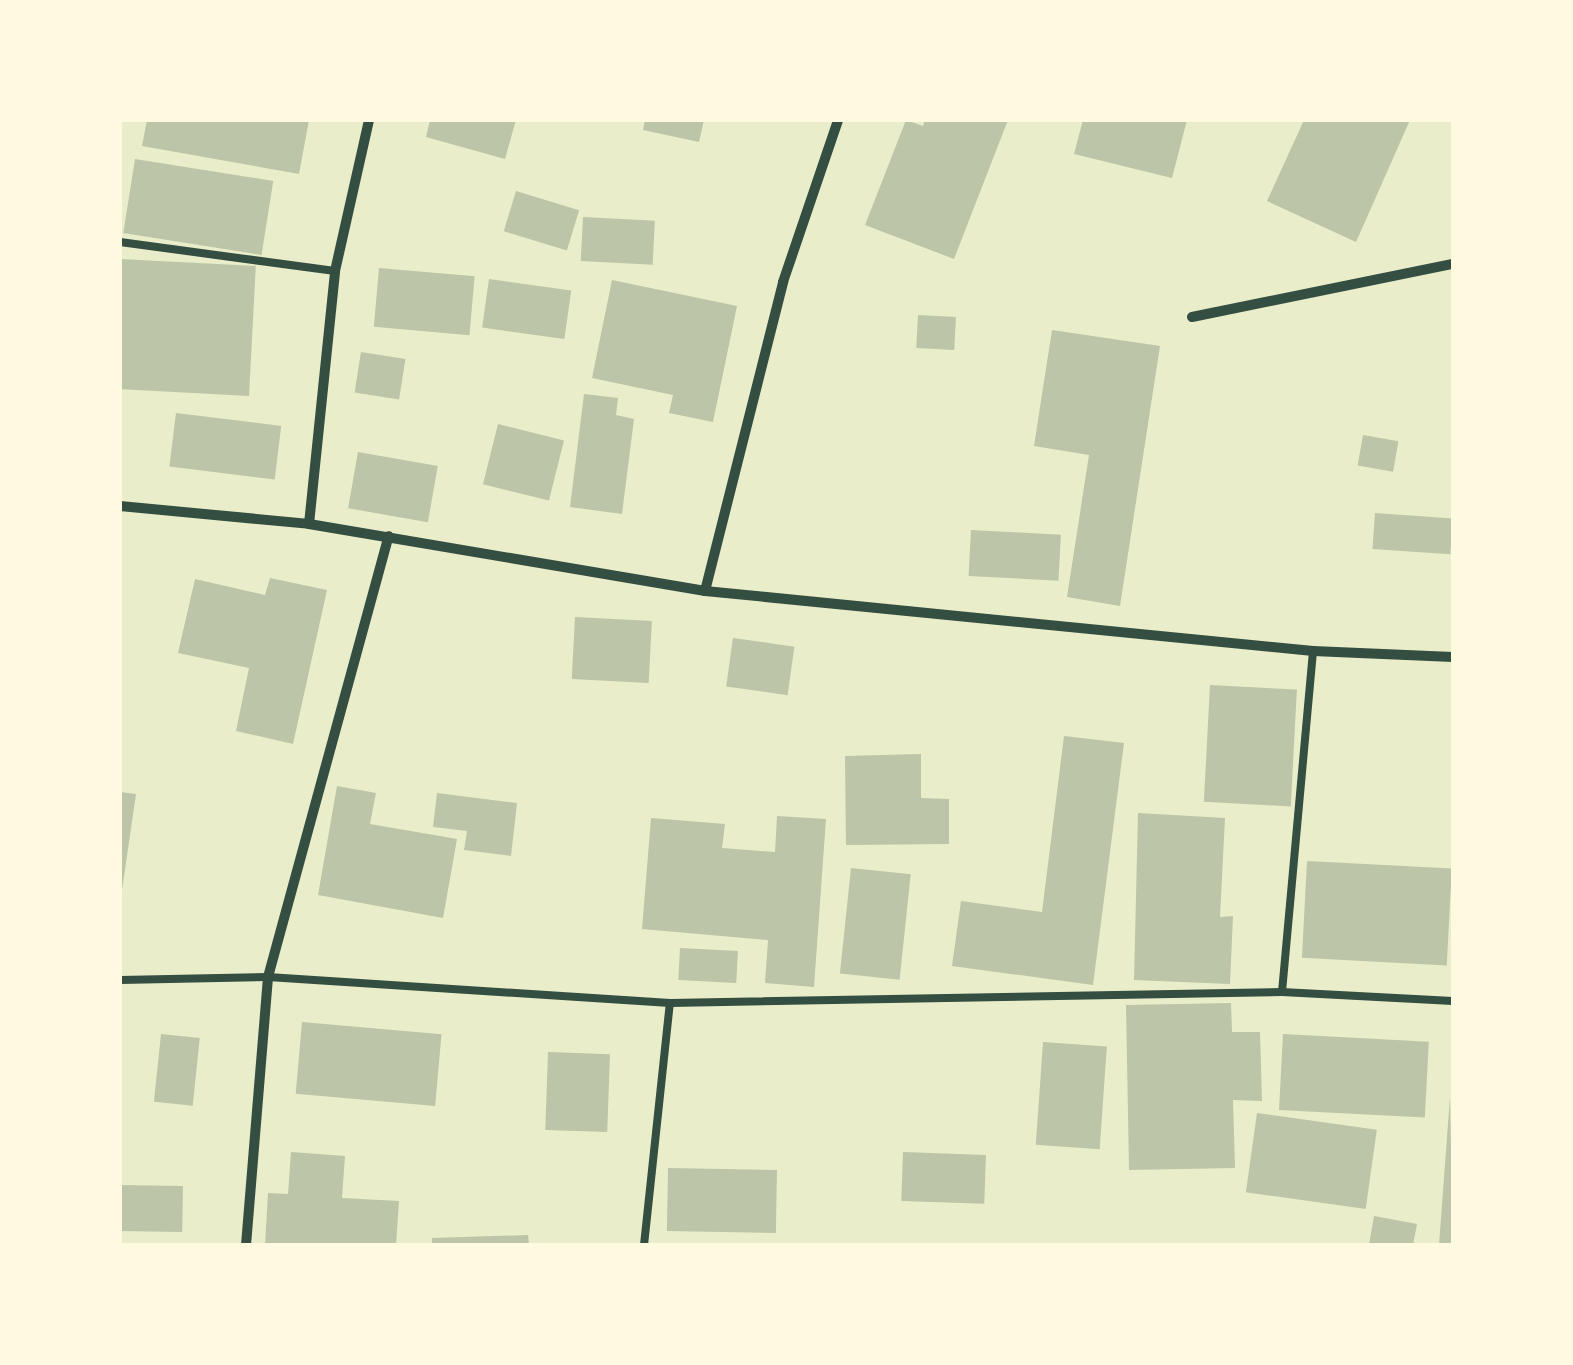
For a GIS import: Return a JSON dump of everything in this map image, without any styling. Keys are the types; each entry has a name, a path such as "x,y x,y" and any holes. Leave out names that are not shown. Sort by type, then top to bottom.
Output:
{"street":[{"path":"309,524 334,271 369,120"},
{"path":"705,590 783,282 838,120"},
{"path":"1192,317 1453,264"},
{"path":"120,506 309,524 705,590 1313,651 1453,658"},
{"path":"246,1245 268,977 389,536"}],"lane":[{"path":"120,242 334,271"},
{"path":"1282,992 1313,651"},
{"path":"120,980 268,977 670,1003 1282,992 1453,1001"},
{"path":"644,1245 670,1003"}],"building":[{"path":"147,120 309,120 299,174 142,146"},
{"path":"430,120 516,120 505,159 426,137"},
{"path":"645,120 704,120 699,142 643,130"},
{"path":"906,120 923,126 925,120 1008,120 954,259 865,225"},
{"path":"1083,120 1187,120 1172,178 1074,154"},
{"path":"1304,120 1410,120 1356,242 1267,201"},
{"path":"135,159 273,181 262,255 123,233"},
{"path":"516,191 579,210 567,250 504,231"},
{"path":"583,217 655,221 653,265 581,261"},
{"path":"120,259 256,266 249,396 120,389"},
{"path":"379,268 475,276 469,335 374,327"},
{"path":"489,279 571,291 564,339 482,328"},
{"path":"612,280 737,306 713,422 669,413 673,395 592,378"},
{"path":"918,315 956,317 954,350 916,348"},
{"path":"1052,330 1160,346 1120,606 1067,597 1089,455 1034,446"},
{"path":"361,352 405,359 399,400 355,392"},
{"path":"584,394 618,398 616,415 634,419 622,514 570,507"},
{"path":"176,413 281,426 275,480 169,467"},
{"path":"498,424 564,440 549,501 483,484"},
{"path":"1363,435 1398,441 1393,472 1358,466"},
{"path":"358,452 438,466 428,522 348,508"},
{"path":"1375,513 1453,518 1450,554 1372,549"},
{"path":"971,530 1061,535 1058,581 969,576"},
{"path":"270,578 327,590 293,744 236,731 249,668 178,653 195,579 265,595"},
{"path":"575,617 652,621 649,683 572,679"},
{"path":"733,638 794,647 788,695 726,687"},
{"path":"1210,685 1297,690 1291,806 1204,802"},
{"path":"1064,736 1124,743 1093,985 952,966 961,901 1042,912"},
{"path":"921,754 921,798 949,799 949,844 846,845 845,756"},
{"path":"337,786 376,793 370,824 457,839 443,918 318,895"},
{"path":"120,792 136,794 122,890 120,890"},
{"path":"437,793 517,803 511,856 464,850 467,831 433,827"},
{"path":"1138,813 1225,818 1220,917 1233,916 1230,984 1134,980"},
{"path":"777,816 826,819 814,987 765,983 768,940 642,929 651,818 725,824 722,848 775,852"},
{"path":"1307,861 1452,869 1447,965 1302,958"},
{"path":"851,868 911,874 900,980 840,973"},
{"path":"680,948 738,951 736,983 678,980"},
{"path":"1231,1003 1232,1032 1260,1032 1262,1101 1233,1100 1235,1168 1129,1170 1126,1005"},
{"path":"302,1022 441,1034 435,1106 296,1094"},
{"path":"161,1034 200,1038 193,1106 154,1102"},
{"path":"1283,1034 1429,1042 1425,1118 1279,1110"},
{"path":"1043,1042 1107,1046 1100,1149 1036,1145"},
{"path":"548,1052 610,1054 607,1132 545,1130"},
{"path":"1450,1097 1453,1245 1439,1245"},
{"path":"1257,1113 1377,1130 1366,1209 1246,1192"},
{"path":"291,1152 345,1156 342,1198 399,1201 396,1245 265,1245 268,1193 288,1194"},
{"path":"903,1152 986,1155 984,1204 901,1201"},
{"path":"668,1168 777,1170 776,1233 667,1231"},
{"path":"120,1185 183,1186 182,1232 120,1231"},
{"path":"1374,1216 1417,1224 1413,1245 1369,1245"},
{"path":"528,1235 529,1245 432,1245 432,1238"}]}
